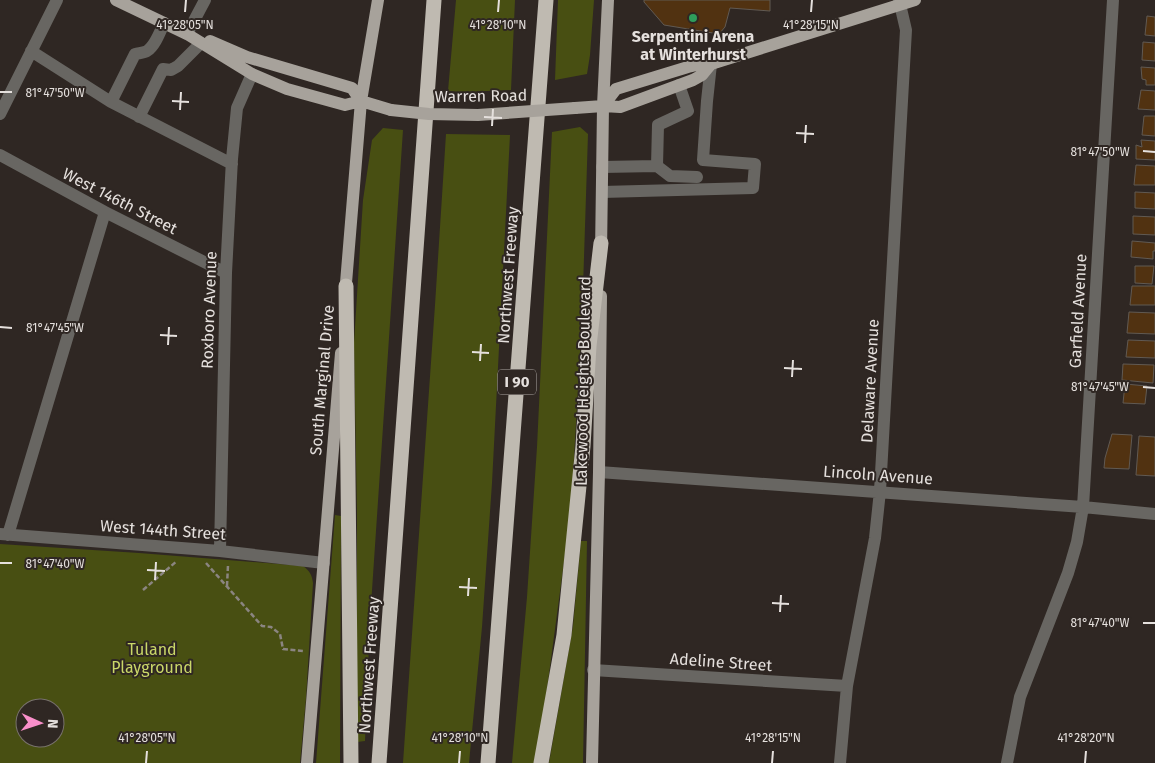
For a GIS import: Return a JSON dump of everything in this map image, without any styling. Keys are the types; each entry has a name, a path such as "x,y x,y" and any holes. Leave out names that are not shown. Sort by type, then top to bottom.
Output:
{"highway":[{"name":"Northwest Freeway","path":"379,763 434,0"},
{"name":"Northwest Freeway","path":"488,763 546,0"},
{"path":"541,763 564,635 583,446 589,346 601,243"},
{"path":"346,286 351,763"}],"main road":[{"name":"Warren Road","path":"116,0 187,34 252,74 287,89 345,105 361,101 391,110 429,114 478,115 603,106 620,107 693,80 702,75 711,64"},
{"name":"South Marginal Drive","path":"307,763 361,101 378,0"},
{"name":"Lakewood Heights Boulevard","path":"592,763 599,472 603,106 608,0"},
{"name":"Warren Road","path":"603,106 616,89 688,67 711,64 900,3 915,0"},
{"name":"Warren Road","path":"187,34 248,57 352,88 361,101"}],"street":[{"path":"0,114 57,0"},
{"path":"187,34 205,0"},
{"name":"Garfield Avenue","path":"1007,763 1020,697 1068,573 1077,542 1083,506 1114,0"},
{"name":"Delaware Avenue","path":"840,763 847,686 875,538 880,492 906,30 900,3"},
{"path":"111,102 135,54 149,50 164,23"},
{"path":"139,117 163,69 171,70 178,66 201,43"},
{"path":"31,51 111,102 232,164"},
{"path":"602,192 754,188 755,164 703,160 711,64"},
{"name":"Roxboro Avenue","path":"220,550 226,273 232,164 237,108 252,74"},
{"path":"657,166 658,125 688,111 679,85"},
{"name":"West 146th Street","path":"0,155 105,212 226,273"},
{"path":"602,167 657,166 670,176 697,177"},
{"path":"4,535 105,212"},
{"name":"Lincoln Avenue","path":"599,472 1083,506 1155,514"},
{"name":"West 144th Street","path":"4,535 220,550 324,562"},
{"name":"Adeline Street","path":"593,670 847,686"}],"path":[{"path":"143,590 177,561"},
{"path":"206,563 262,626 271,628 280,634 283,649 303,651"},
{"path":"226,586 228,565"}],"green space":[{"path":"456,0 515,0 511,90 448,91"},
{"path":"558,0 594,0 587,74 555,80"},
{"path":"580,127 588,134 582,319 571,509 545,704 534,763 512,763 527,597 537,447 552,132"},
{"path":"383,128 403,130 370,620 365,741 357,742 357,513 354,343 363,200 372,140"},
{"path":"446,134 510,135 492,483 482,627 469,763 403,763 435,305"},
{"path":"335,515 341,516 340,763 316,763"},
{"path":"581,541 587,541 583,763 549,763 573,626"},
{"name":"Tuland Playground","path":"0,544 303,566 310,573 313,583 300,763 0,763"}],"building":[{"name":"Serpentini Arena at Winterhurst","path":"644,0 770,0 770,11 730,8 725,27 719,34 664,25"},
{"path":"1147,16 1155,17 1155,36 1145,35"},
{"path":"1143,42 1155,43 1155,61 1142,60"},
{"path":"1141,67 1155,68 1155,85 1146,85 1146,80 1142,79"},
{"path":"1141,90 1155,91 1155,110 1138,109"},
{"path":"1144,116 1155,116 1155,136 1142,135"},
{"path":"1141,140 1155,141 1155,160 1136,159 1136,145 1142,147"},
{"path":"1136,165 1155,166 1155,185 1134,185"},
{"path":"1135,192 1155,193 1155,209 1135,208"},
{"path":"1133,216 1155,217 1155,235 1133,234"},
{"path":"1132,241 1155,243 1153,259 1131,257"},
{"path":"1135,266 1154,266 1152,284 1135,283"},
{"path":"1132,286 1155,286 1155,305 1130,305"},
{"path":"1129,312 1155,313 1155,334 1127,333"},
{"path":"1128,340 1155,341 1155,358 1126,357"},
{"path":"1123,364 1154,365 1153,383 1122,380"},
{"path":"1125,384 1147,386 1145,404 1123,403"},
{"path":"1112,434 1132,435 1129,469 1104,468"},
{"path":"1139,436 1155,437 1155,476 1136,475"}],"place":[{"name":"Serpentini Arena at Winterhurst","path":"693,18"}]}
